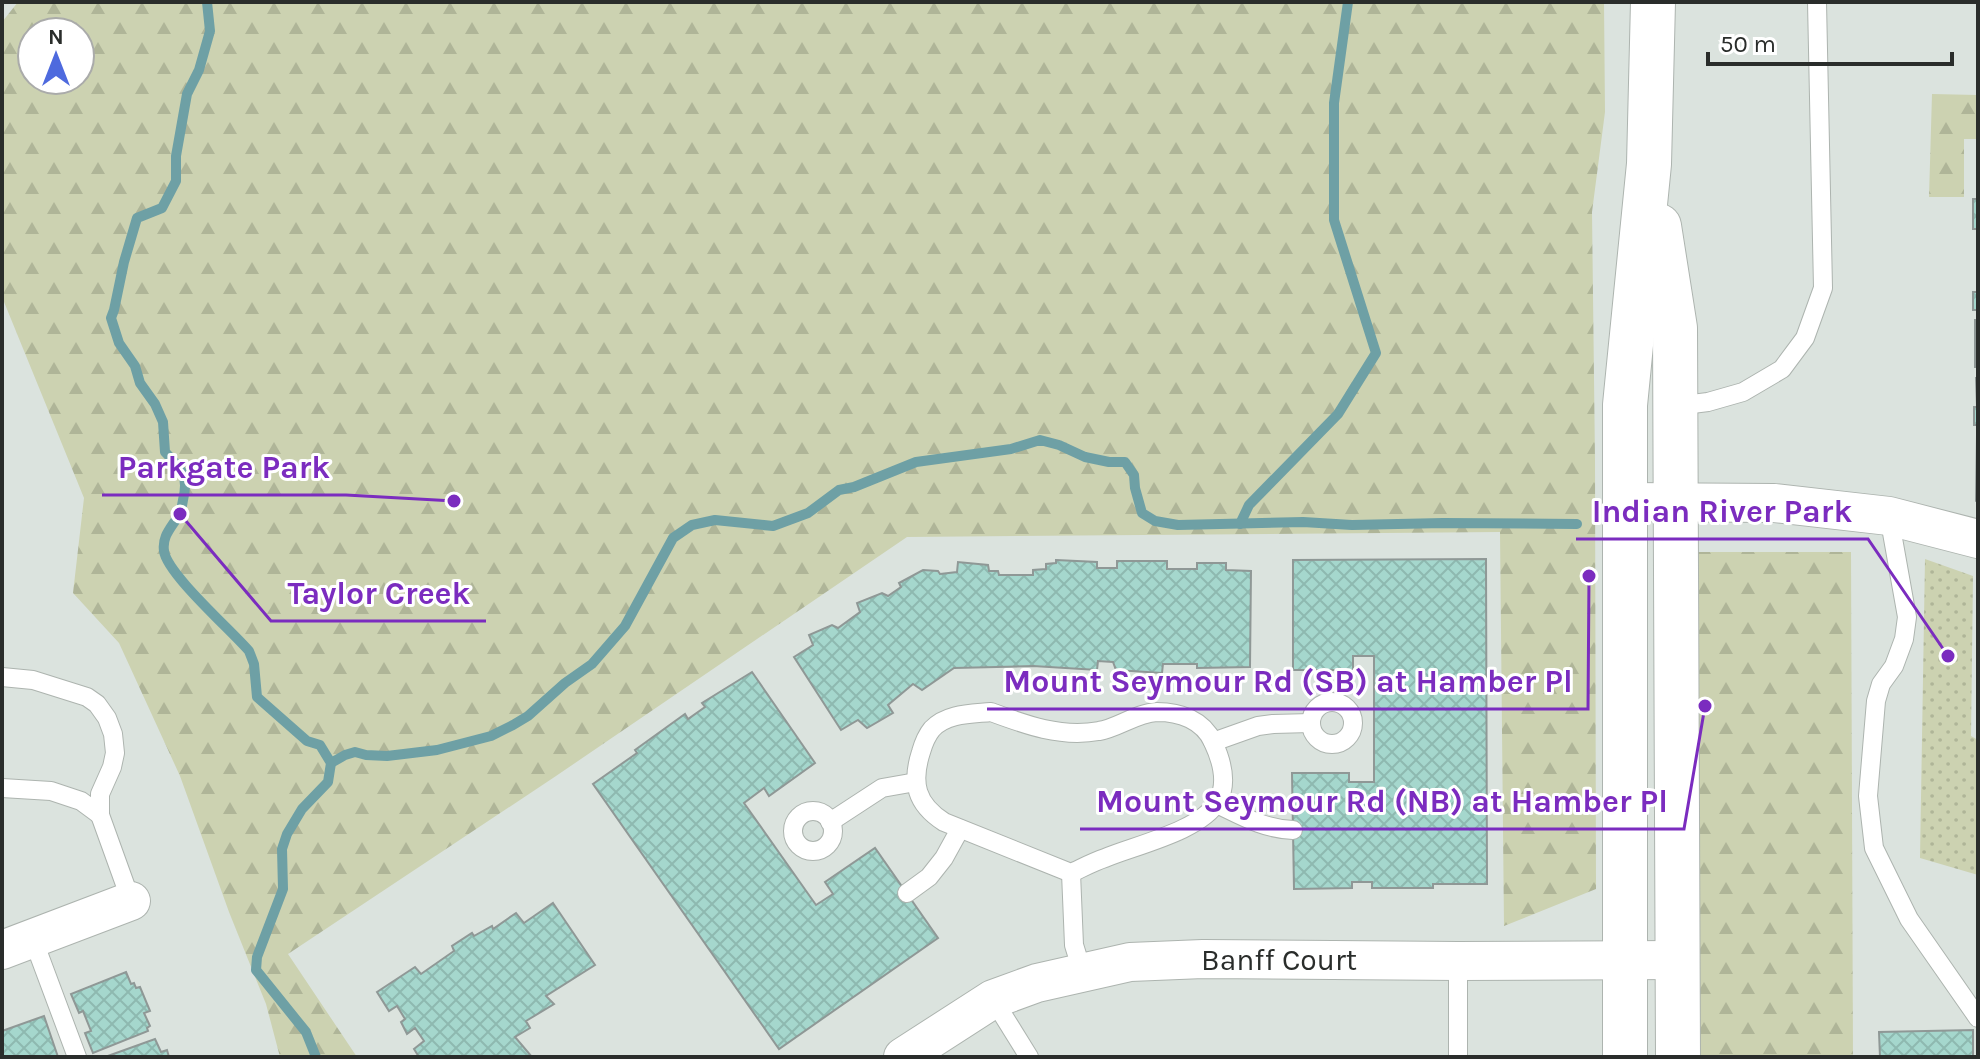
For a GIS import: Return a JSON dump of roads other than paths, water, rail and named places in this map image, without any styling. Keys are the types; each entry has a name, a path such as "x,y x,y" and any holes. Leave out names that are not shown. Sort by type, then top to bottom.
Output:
{"street":[{"path":"1625,1057 1625,405 1649,164 1653,2"},
{"path":"1649,164 1675,328 1678,1057"},
{"path":"1625,502 1774,503 1889,516 1978,539"},
{"path":"17,945 131,901"},
{"name":"Banff Court","path":"903,1057 993,999 1037,983 1130,962 1203,959 1677,960"}],"lane":[{"path":"1676,406 1708,402 1743,392 1782,369 1805,338 1823,288 1817,2"},
{"path":"1889,516 1907,617 1904,639 1894,666 1881,684 1876,701 1868,796 1874,848 1909,919 1978,1018"},
{"path":"2,677 33,680 87,697 102,711 113,734 115,753 100,794 100,815 131,901"},
{"path":"991,712 1034,729 1070,733 1100,731 1156,712 1175,714 1205,727 1213,742 1221,763 1223,783 1217,804 1182,829 1071,873 944,822 932,814 920,799 916,782 918,761 932,729 946,719 964,714 991,712"},
{"path":"1213,742 1258,726 1311,723"},
{"path":"830,822 882,788 916,782"},
{"path":"2,788 51,791 81,801 100,815"},
{"path":"1217,804 1251,821 1293,830"},
{"path":"907,893 929,877 960,829"},
{"path":"1071,873 1074,945 1082,971"},
{"path":"17,945 77,1057"},
{"path":"1458,961 1458,1057"},
{"path":"993,999 1029,1057"}],"waterway":[{"path":"207,2 210,31 199,70 187,94 176,156 176,181 162,208 137,218 111,318 119,343 135,366 140,383 163,422 165,452 180,468 184,479 181,509 164,541 168,561 187,587 249,651 254,664 257,697 307,741 320,745 331,763 328,782 302,809 287,834 282,849 283,889 257,957 256,970 306,1032 316,1057"},
{"path":"1240,524 1249,505 1338,414 1376,353 1334,220 1334,103 1348,2"},
{"path":"331,763 355,752 387,756 437,750 491,736 513,725 592,664 625,626 673,538 692,525 715,520 773,526 808,513 839,490 916,462 1011,449 1040,440 1085,457 1125,462 1134,475 1142,513 1155,521 1178,525 1303,522 1352,525 1577,524"}],"place":[{"name":"Parkgate Park","path":"454,501"},
{"name":"Taylor Creek","path":"180,514"},
{"name":"Mount Seymour Rd (SB) at Hamber Pl","path":"1589,576"},
{"name":"Indian River Park","path":"1948,656"},
{"name":"Mount Seymour Rd (NB) at Hamber Pl","path":"1705,706"}]}
